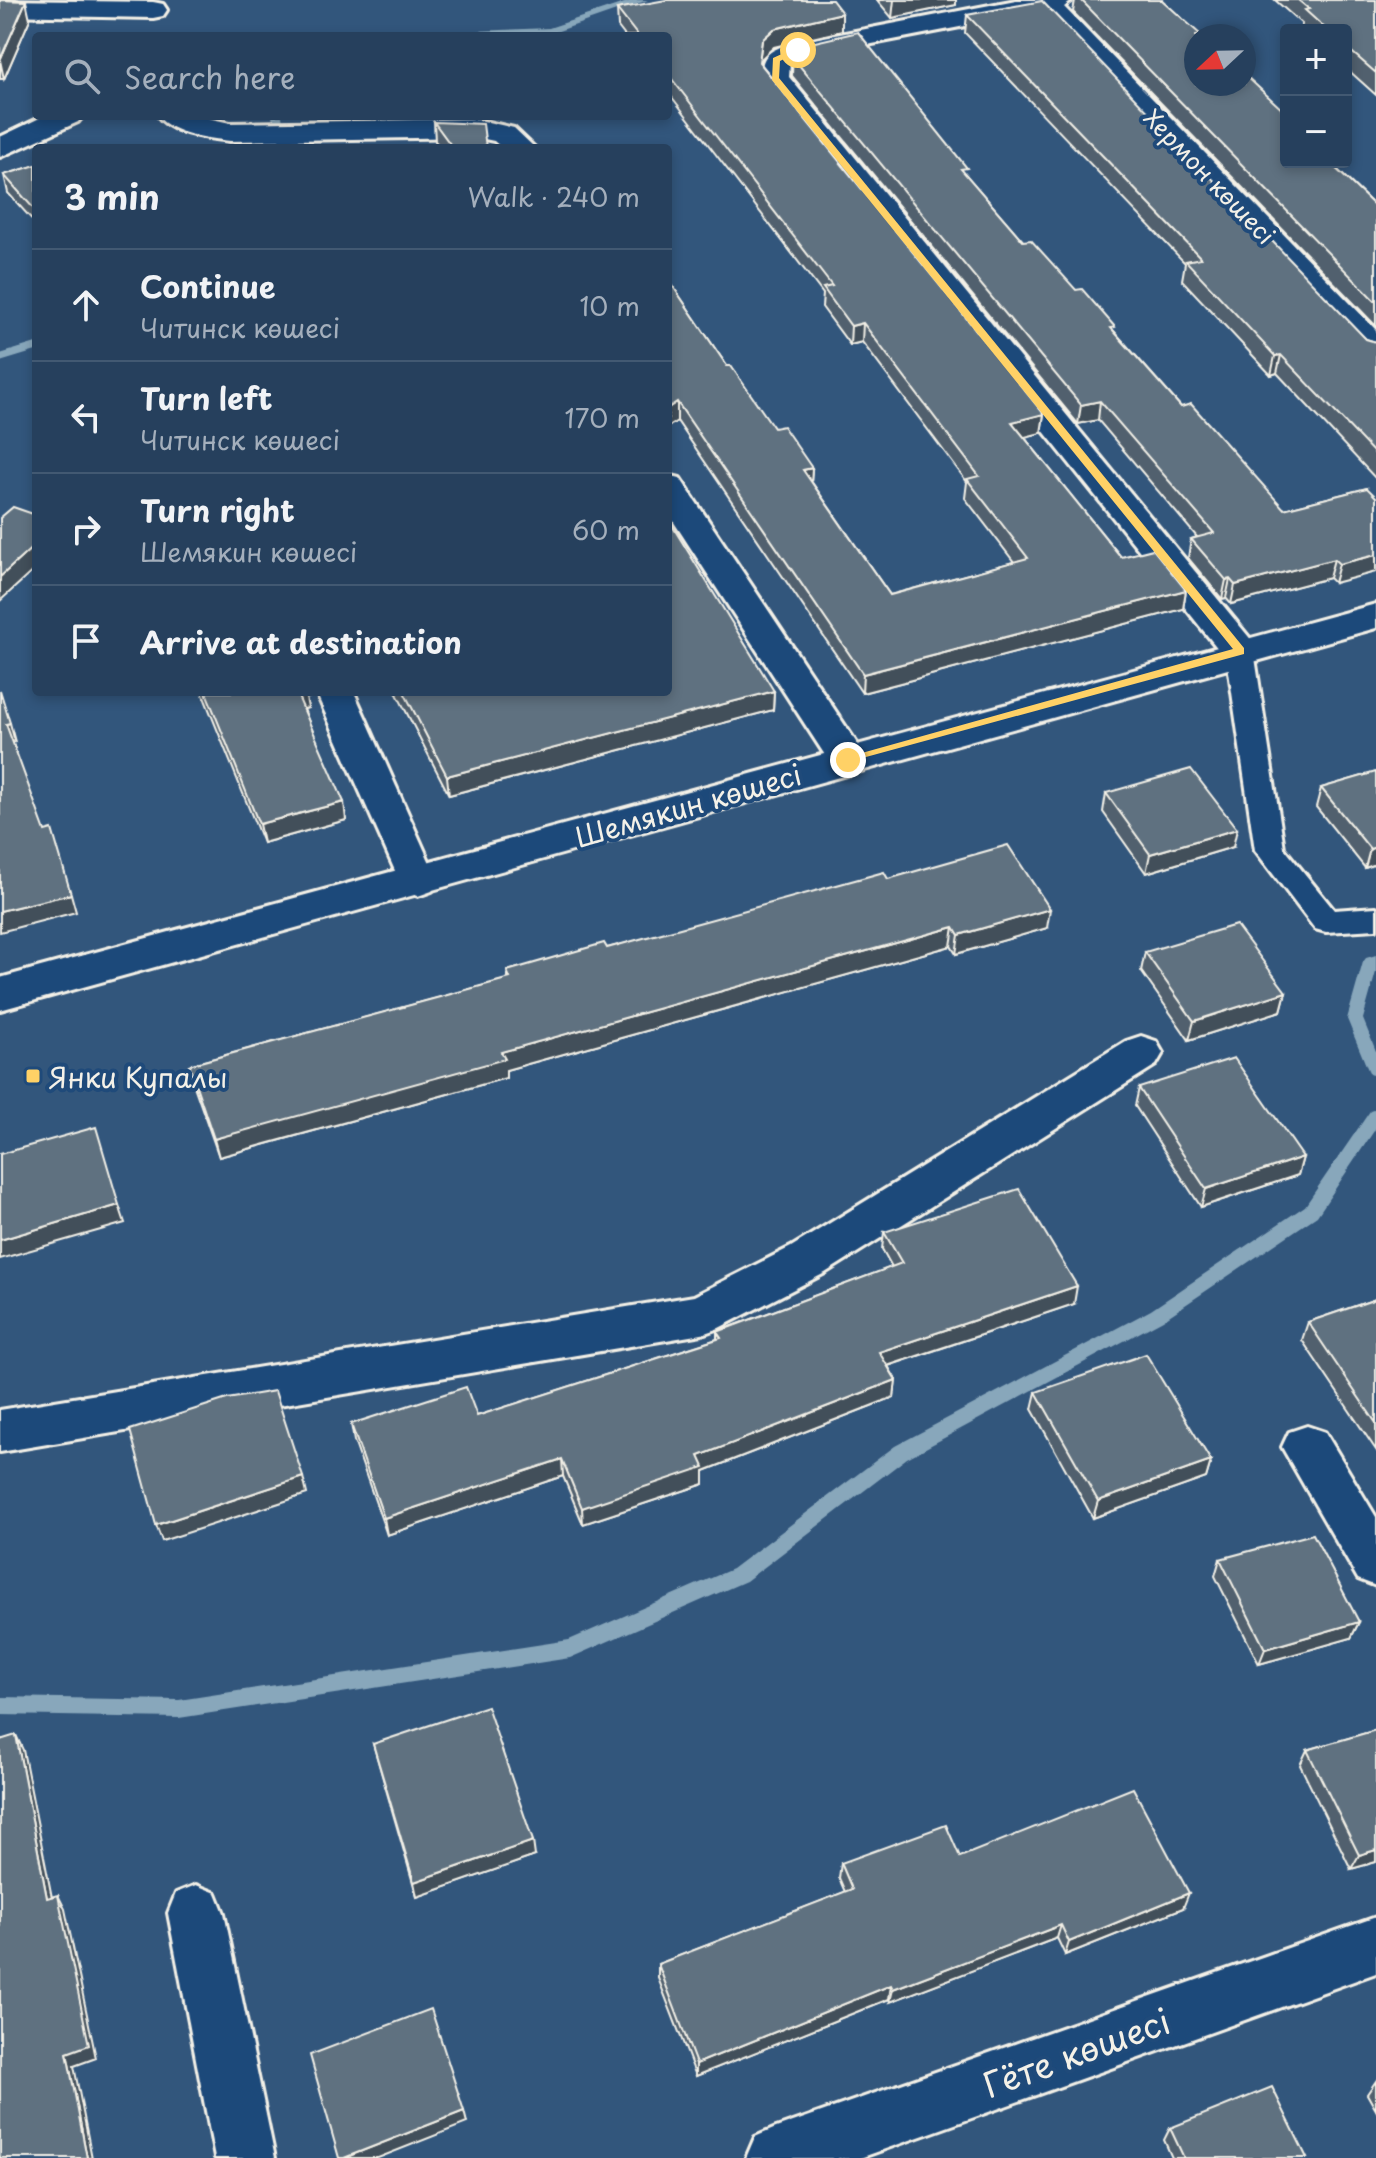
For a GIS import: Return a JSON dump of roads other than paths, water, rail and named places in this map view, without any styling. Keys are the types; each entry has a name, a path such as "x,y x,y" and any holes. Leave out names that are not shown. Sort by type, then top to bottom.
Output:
{"street":[{"path":"1049,1 798,50 776,59 775,78 1240,651"},
{"name":"Хермон көшесі","path":"1049,1 1376,349"},
{"path":"0,7 161,5"},
{"path":"132,32 161,5"},
{"path":"0,148 60,120"},
{"path":"183,120 203,128 230,132 475,128 504,134 515,144"},
{"path":"672,492 848,760"},
{"name":"Шемякин көшесі","path":"0,994 1376,616"},
{"path":"337,696 418,881"},
{"path":"0,1431 702,1314 808,1260 1141,1053"},
{"path":"1307,1447 1376,1563"},
{"path":"196,1913 245,2158"},
{"name":"Гёте көшесі","path":"776,2158 1376,1945"}],"lane":[{"path":"1240,651 1270,850 1326,921 1376,918"}],"waterway":[{"path":"526,32 550,31 643,0"},
{"path":"278,120 281,144"},
{"path":"0,358 32,348"},
{"path":"1376,961 1371,962 1355,1019 1376,1070"},
{"path":"0,1706 179,1709 570,1649 739,1575 901,1452 1157,1315 1311,1211 1376,1115"}],"place":[{"name":"Янки Купалы","path":"33,1076"}]}
